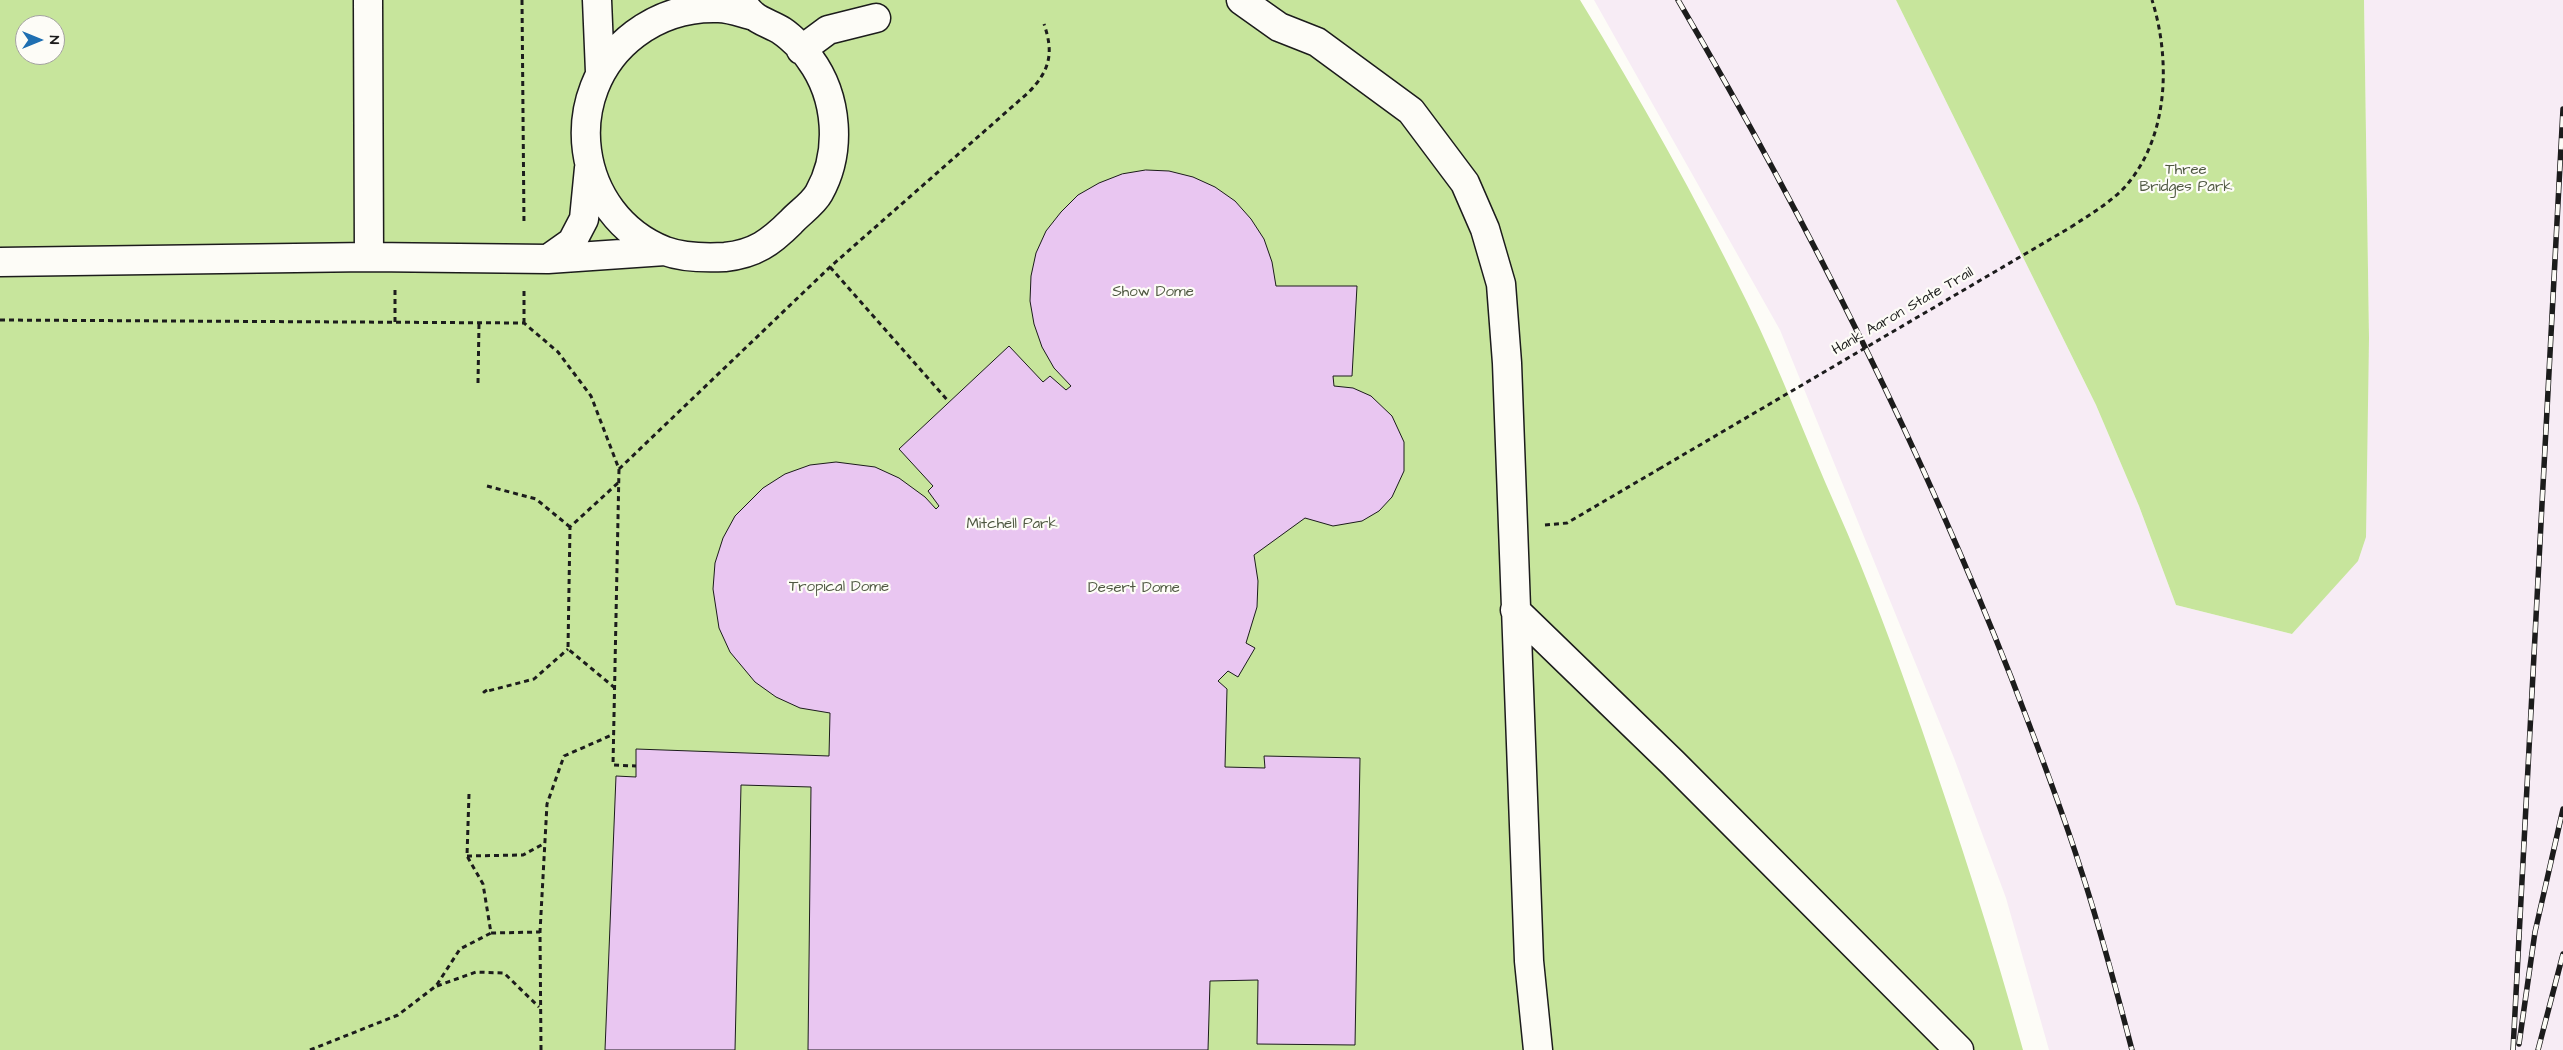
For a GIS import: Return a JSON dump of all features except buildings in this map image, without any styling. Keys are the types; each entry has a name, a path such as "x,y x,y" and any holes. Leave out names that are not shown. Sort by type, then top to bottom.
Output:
{"lane":[{"path":"368,0 369,257"},
{"path":"597,0 600,72"},
{"path":"1240,0 1279,27 1317,42 1410,111 1464,182 1485,229 1501,284 1507,363 1529,961 1538,1050"},
{"path":"0,262 369,257 536,259 665,251 700,258 736,256 769,243 818,194 831,162 835,128 828,94 810,59 783,32 747,8 683,10 650,23 621,44 600,72 588,103 585,136 589,168 584,219 572,242 536,259"},
{"path":"801,50 828,30 876,18"},
{"path":"589,168 606,203 632,231 665,251"},
{"path":"1515,610 1673,763 1959,1050"}],"path":[{"path":"522,0 536,259 524,323"},
{"name":"Hank Aaron State Trail","path":"1512,528 1567,523 2070,227 2110,201 2124,188 2145,158 2158,118 2162,94 2163,65 2160,34 2152,0"},
{"path":"619,469 830,267 1029,92 1044,76 1050,54 1044,24"},
{"path":"830,267 949,402"},
{"path":"0,320 524,323 558,352 591,396 619,469 613,765 636,766"},
{"path":"478,383 479,323"},
{"path":"488,690 484,692 534,679 568,649 570,527 619,482"},
{"path":"488,486 536,499 570,527"},
{"path":"568,649 615,688"},
{"path":"541,1050 540,932 547,804 564,756 614,734"},
{"path":"469,794 467,856 483,884 491,934"},
{"path":"467,856 523,855 545,843"},
{"path":"436,986 460,949 491,934 540,932"},
{"path":"310,1050 398,1015 436,986 476,972 504,973 540,1008"}],"shaded area":[{"path":"1594,0 1896,0 2096,405 2139,506 2176,605 2292,634 2357,561 2369,338 2364,0 2563,0 2563,1050 2049,1050 2006,898 1954,758 1780,330"}],"green space":[{"name":"Mitchell Park","path":"0,0 1580,0 1667,149 1728,263 1771,353 1848,534 1891,644 1935,767 1962,847 2023,1050 0,1050"},
{"name":"Three Bridges Park","path":"1896,0 2364,0 2369,338 2366,537 2358,561 2292,634 2176,605 2139,506 2096,405"}],"railway":[{"path":"1678,0 1771,164 1815,248 1858,332 1938,503 2011,677 2056,795 2101,935 2132,1050"},
{"path":"2513,1050 2563,109"},
{"path":"2519,1044 2535,932 2563,809"},
{"path":"2538,1050 2563,954"}],"park label":[{"name":"Show Dome","path":"1153,293"},
{"name":"Tropical Dome","path":"839,588"},
{"name":"Desert Dome","path":"1134,589"}]}
